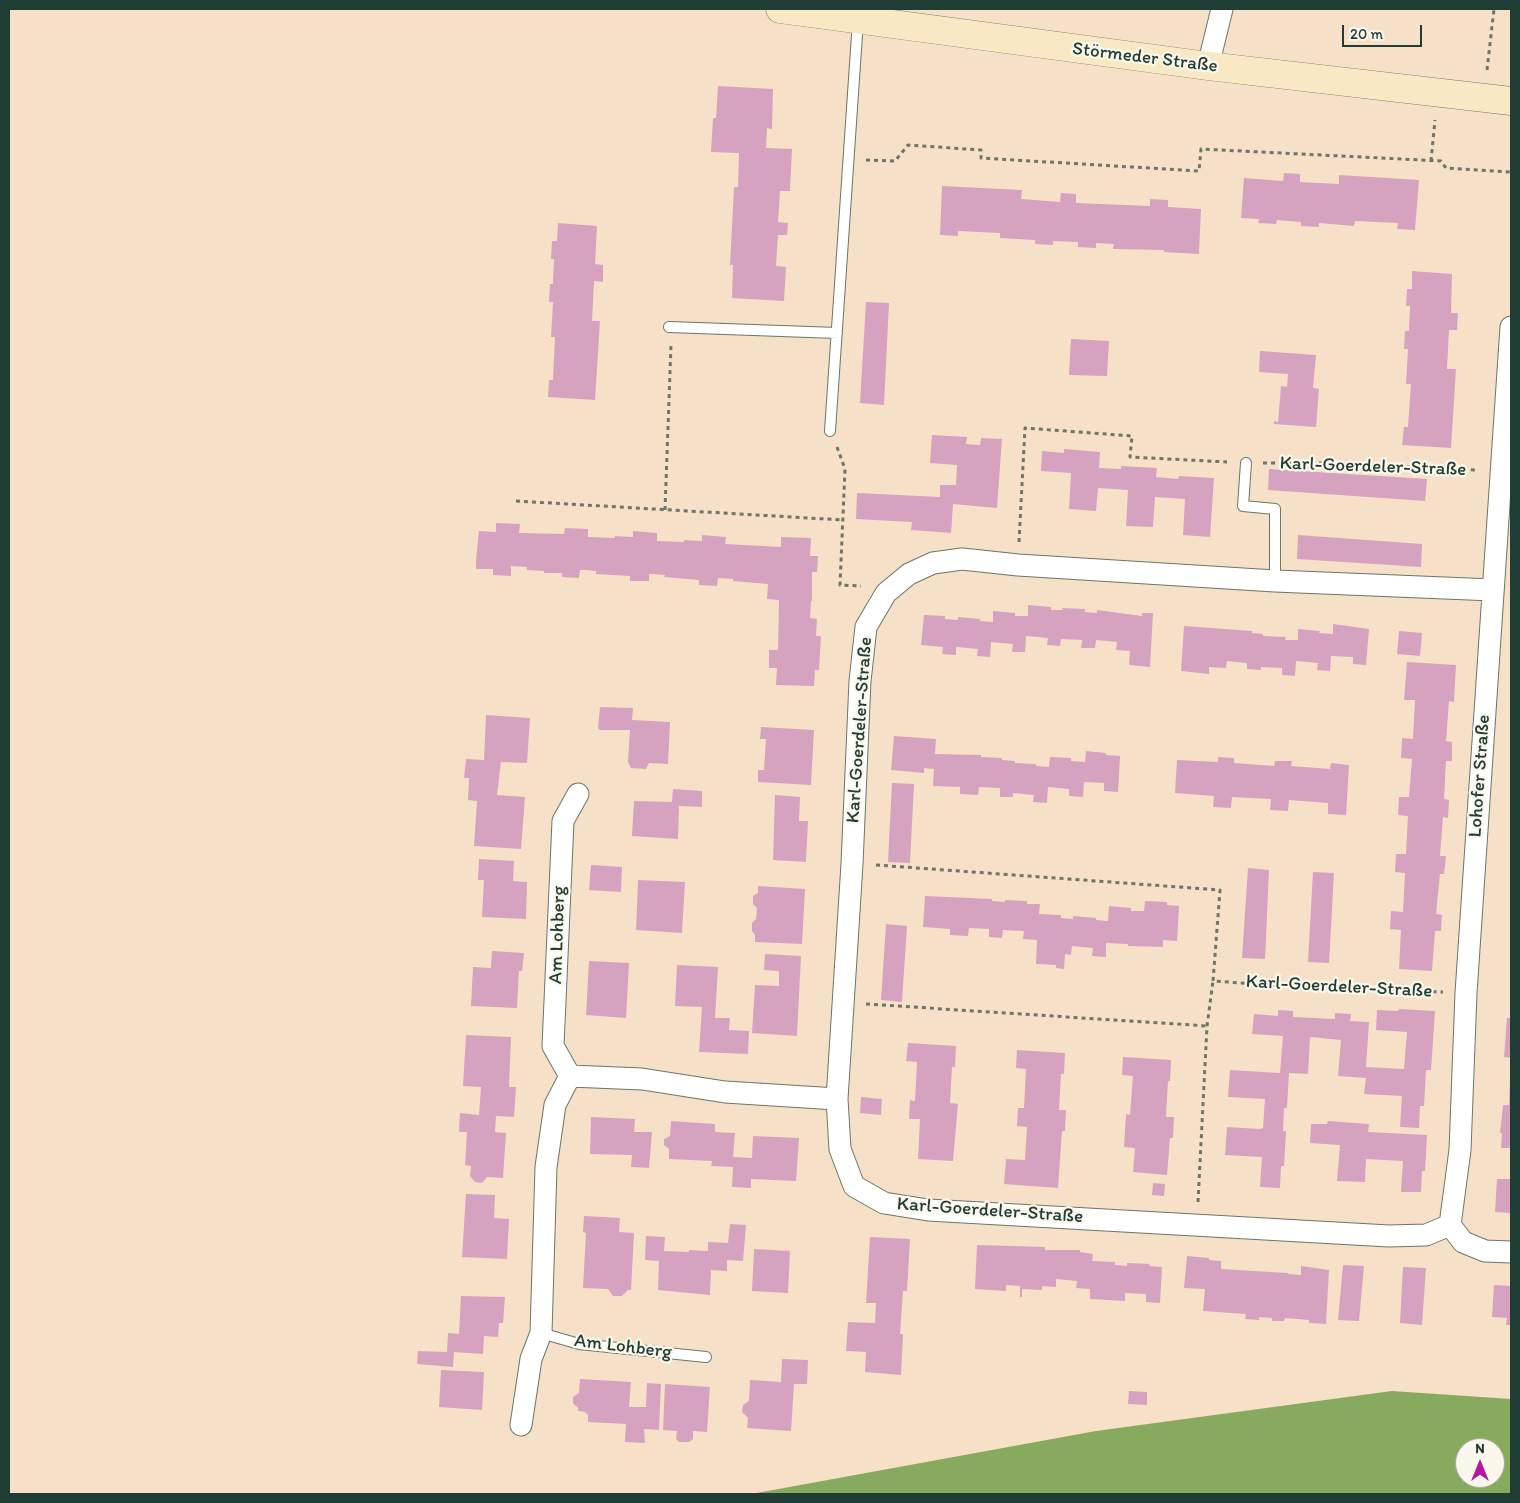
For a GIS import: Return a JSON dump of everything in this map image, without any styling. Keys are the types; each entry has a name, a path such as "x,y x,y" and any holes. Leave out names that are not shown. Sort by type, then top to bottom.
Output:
{"main road":[{"name":"Störmeder Straße","path":"780,9 858,14 1208,66 1511,101"}],"street":[{"path":"1208,66 1222,9"},
{"name":"Lohofer Straße","path":"1450,1225 1460,1150 1466,993 1511,327"},
{"name":"Karl-Goerdeler-Straße","path":"1450,1225 1426,1235 1389,1236 928,1210 884,1203 854,1186 840,1149 838,1099 842,1002 852,864 860,681 866,627 885,594 909,574 933,563 962,559 1018,566 1492,590"},
{"name":"Am Lohberg","path":"570,1076 553,1046 563,822 578,794"},
{"path":"521,1425 531,1359 541,1333 546,1168 555,1105 570,1076 642,1079 725,1092 838,1099"},
{"path":"1450,1225 1463,1242 1485,1251 1511,1252"}],"lane":[{"path":"830,431 858,14"},
{"path":"670,327 837,334"},
{"path":"1246,463 1243,506 1275,509 1275,580"},
{"name":"Am Lohberg","path":"541,1333 578,1344 706,1357"}],"path":[{"path":"1484,98 1494,9"},
{"path":"1431,161 1434,120"},
{"path":"848,159 895,161 908,145 981,150 981,158 1199,171 1201,149 1441,161 1446,168 1511,172"},
{"path":"665,510 670,327"},
{"name":"Karl-Goerdeler-Straße","path":"1018,566 1025,428 1132,436 1130,457 1246,463 1326,462 1500,471"},
{"path":"830,431 845,469 840,585 875,587 885,594"},
{"path":"516,501 843,520"},
{"path":"852,864 1220,890 1213,981 1207,1026 1197,1226"},
{"name":"Karl-Goerdeler-Straße","path":"1213,981 1313,988 1466,993"},
{"path":"842,1002 1207,1026"}],"green space":[{"path":"1392,1391 1511,1399 1511,1494 751,1494 1096,1431"}],"building":[{"path":"718,86 773,89 772,129 767,128 766,148 792,149 790,191 780,191 778,222 788,223 787,235 778,235 776,266 786,267 784,301 732,298 733,265 730,265 734,187 738,187 739,153 711,152 713,118 716,118"},
{"path":"1284,173 1300,174 1300,182 1339,184 1339,175 1419,180 1415,230 1397,229 1398,223 1355,221 1354,226 1319,223 1319,227 1301,226 1301,222 1277,220 1276,224 1258,223 1259,219 1241,218 1244,178 1283,181"},
{"path":"942,186 1022,190 1021,199 1060,202 1061,193 1076,194 1076,203 1150,206 1150,199 1168,200 1168,207 1201,209 1199,254 1164,252 1164,250 1113,249 1114,244 1096,243 1096,248 1078,247 1078,242 1053,241 1053,245 1035,244 1035,240 1000,238 1000,233 958,231 958,236 940,235"},
{"path":"558,223 597,226 595,264 603,265 603,282 594,281 592,321 600,321 595,400 548,397 549,380 553,380 555,337 551,337 553,302 549,302 550,284 553,284 554,259 551,259 552,241 557,241"},
{"path":"1412,271 1452,274 1451,313 1458,313 1457,330 1449,330 1447,369 1456,369 1451,448 1402,445 1404,427 1408,427 1411,384 1406,384 1408,349 1404,349 1405,331 1409,331 1410,306 1406,306 1407,289 1412,289"},
{"path":"866,302 889,303 884,405 860,403"},
{"path":"1071,339 1109,341 1107,376 1069,375"},
{"path":"1260,351 1316,355 1313,388 1319,389 1316,427 1274,424 1274,421 1278,422 1281,386 1287,387 1288,374 1259,372"},
{"path":"932,435 967,437 966,444 980,445 981,438 1002,439 997,508 953,504 951,533 911,530 912,522 856,519 857,493 940,497 940,485 956,485 957,465 930,463"},
{"path":"1064,449 1100,452 1099,468 1121,469 1121,466 1157,468 1156,477 1178,479 1179,476 1214,478 1210,537 1183,535 1185,499 1155,497 1153,527 1126,526 1128,490 1098,488 1096,511 1069,509 1071,473 1041,471 1042,451 1064,453"},
{"path":"1269,469 1427,479 1425,501 1268,490"},
{"path":"496,523 520,524 519,533 564,534 565,528 588,529 588,537 615,538 615,536 633,537 633,531 657,533 657,541 702,541 702,535 726,537 725,544 781,547 781,537 811,538 810,556 818,556 817,572 812,572 810,618 817,619 816,636 821,636 819,670 815,670 814,686 776,685 777,668 769,668 769,650 778,650 779,600 767,599 768,584 718,578 717,586 699,585 699,580 664,577 665,575 653,574 649,574 649,581 630,581 630,576 596,574 596,571 586,570 580,570 579,578 562,577 562,573 544,573 544,571 527,570 527,567 511,566 511,576 493,575 493,569 476,569 476,560 479,531 496,532"},
{"path":"1298,535 1422,544 1421,567 1297,559"},
{"path":"1028,605 1051,607 1051,610 1063,610 1062,608 1085,609 1085,612 1097,613 1097,610 1142,616 1142,613 1153,613 1150,667 1129,665 1130,651 1116,650 1117,642 1096,640 1095,648 1081,648 1082,640 1061,639 1060,646 1047,645 1048,638 1026,636 1025,652 1012,652 1013,644 991,642 990,657 977,656 978,649 956,647 956,655 942,654 943,647 921,645 924,615 945,616 945,619 958,620 958,617 993,622 993,611 1015,613 1015,616 1028,616"},
{"path":"1333,624 1369,629 1366,665 1353,664 1353,657 1331,656 1330,671 1317,670 1318,663 1296,661 1295,676 1282,675 1282,668 1261,667 1261,670 1247,669 1247,663 1227,661 1226,668 1209,667 1209,674 1181,671 1184,626 1252,631 1252,633 1263,634 1263,636 1286,637 1285,640 1298,640 1298,629 1333,634"},
{"path":"1399,631 1422,633 1420,656 1397,654"},
{"path":"1407,662 1456,665 1454,702 1449,701 1446,741 1452,742 1452,761 1446,761 1444,799 1449,800 1448,818 1443,817 1440,856 1446,856 1444,874 1440,874 1436,914 1442,915 1441,931 1435,931 1432,971 1399,969 1401,930 1390,929 1391,911 1403,912 1405,873 1395,872 1396,854 1406,854 1408,816 1398,815 1399,797 1409,797 1412,759 1401,758 1402,738 1413,739 1415,700 1404,700"},
{"path":"600,707 633,708 632,720 670,722 668,764 649,763 646,769 631,768 628,762 630,730 600,730 598,728"},
{"path":"486,715 530,718 527,763 501,762 497,795 525,797 521,849 474,846 477,801 468,800 469,778 464,778 466,759 484,760"},
{"path":"761,727 814,730 811,785 758,782 758,770 764,770 766,739 760,739"},
{"path":"894,736 936,739 935,754 981,755 981,757 1015,761 1015,763 1036,764 1036,766 1049,767 1050,757 1071,758 1071,761 1085,762 1086,751 1120,756 1118,792 1104,791 1104,783 1084,782 1083,797 1069,796 1069,789 1048,787 1047,803 1033,802 1034,795 1013,793 1013,797 1000,797 1000,788 979,787 978,795 960,794 960,787 933,786 934,769 924,768 924,773 891,770"},
{"path":"1218,757 1234,758 1234,763 1274,766 1275,761 1292,761 1291,766 1330,769 1331,763 1349,765 1346,815 1328,814 1328,803 1289,800 1288,811 1270,810 1271,799 1232,797 1231,808 1213,807 1214,796 1175,793 1177,760 1218,762"},
{"path":"892,783 914,784 910,863 888,862"},
{"path":"673,789 702,791 702,807 679,806 678,839 632,836 634,801 672,802"},
{"path":"775,795 800,797 799,821 808,821 806,862 773,860"},
{"path":"479,859 514,861 513,881 527,882 526,919 482,917 484,880 478,880"},
{"path":"591,865 622,867 621,892 589,890"},
{"path":"1248,868 1269,870 1265,959 1242,958"},
{"path":"1313,872 1334,873 1329,963 1308,962"},
{"path":"638,880 685,882 682,933 636,930"},
{"path":"758,886 805,889 802,944 755,942 752,923 756,919 757,908 753,904 753,896 758,893"},
{"path":"925,896 992,899 992,901 1005,902 1005,900 1027,901 1027,904 1040,904 1039,914 1061,915 1061,918 1073,919 1073,916 1096,918 1096,920 1108,921 1109,906 1131,908 1131,911 1144,911 1145,901 1167,902 1167,905 1179,906 1177,941 1163,940 1163,947 1106,943 1106,957 1092,956 1093,948 1072,946 1071,955 1065,954 1064,969 1056,968 1056,965 1036,964 1037,940 1023,939 1024,931 1003,930 1002,938 989,937 989,929 969,928 968,936 950,935 950,929 923,927"},
{"path":"886,924 907,926 902,1002 881,1000"},
{"path":"492,951 524,953 522,971 519,971 517,1008 471,1006 473,967 491,968"},
{"path":"765,954 801,956 797,1036 752,1033 755,985 779,986 779,971 764,970"},
{"path":"589,961 629,963 626,1018 586,1015"},
{"path":"677,965 718,967 715,1018 730,1018 729,1030 749,1031 748,1054 699,1052 702,1007 675,1006"},
{"path":"1399,1009 1435,1011 1431,1070 1426,1070 1424,1106 1420,1106 1419,1128 1400,1127 1402,1096 1364,1094 1366,1078 1338,1076 1341,1040 1310,1037 1308,1074 1289,1073 1287,1108 1284,1108 1283,1131 1286,1131 1284,1166 1281,1166 1280,1188 1260,1187 1262,1157 1225,1155 1227,1127 1263,1128 1265,1099 1228,1097 1230,1070 1280,1073 1283,1036 1252,1034 1254,1014 1278,1016 1278,1010 1293,1011 1293,1017 1335,1019 1335,1013 1351,1014 1350,1021 1369,1022 1366,1067 1404,1069 1407,1032 1376,1030 1377,1010 1398,1011"},
{"path":"1507,1018 1511,1018 1511,1058 1504,1057"},
{"path":"466,1035 511,1037 509,1087 516,1087 514,1117 496,1116 495,1132 506,1133 503,1178 487,1177 482,1183 475,1182 470,1176 471,1166 465,1165 467,1132 459,1132 460,1113 479,1115 481,1087 463,1086"},
{"path":"908,1043 956,1046 955,1067 952,1067 950,1103 958,1104 953,1161 918,1159 920,1119 909,1119 910,1100 915,1101 917,1062 906,1061"},
{"path":"1017,1050 1065,1053 1064,1074 1061,1074 1059,1110 1066,1110 1065,1131 1062,1131 1058,1188 1004,1184 1006,1159 1025,1160 1027,1127 1017,1126 1018,1108 1024,1108 1026,1069 1016,1068"},
{"path":"1123,1057 1171,1060 1166,1117 1174,1117 1173,1138 1170,1138 1167,1175 1133,1172 1135,1148 1124,1147 1126,1114 1130,1115 1133,1076 1122,1075"},
{"path":"1510,1079 1511,1148 1501,1148 1502,1133 1500,1133 1503,1105 1509,1105"},
{"path":"861,1097 882,1099 881,1115 860,1113"},
{"path":"591,1117 635,1119 634,1132 652,1132 649,1168 631,1167 632,1155 590,1154"},
{"path":"671,1121 715,1124 715,1132 735,1133 733,1157 752,1158 753,1136 799,1138 796,1181 751,1179 751,1188 732,1187 733,1167 711,1166 712,1161 669,1159 669,1149 664,1145 664,1139 670,1136"},
{"path":"1328,1121 1369,1124 1368,1132 1427,1135 1425,1171 1422,1171 1421,1192 1401,1192 1403,1161 1366,1159 1365,1182 1337,1181 1340,1145 1310,1143 1311,1124 1327,1124"},
{"path":"1497,1179 1511,1179 1511,1213 1495,1212"},
{"path":"1153,1183 1165,1184 1164,1196 1152,1195"},
{"path":"466,1194 495,1195 494,1218 509,1219 507,1259 462,1257"},
{"path":"584,1216 620,1218 619,1232 634,1233 631,1290 628,1290 622,1296 613,1296 608,1289 583,1288 586,1233 583,1232"},
{"path":"730,1224 746,1225 743,1261 727,1260 727,1271 711,1270 710,1295 658,1290 659,1261 645,1260 646,1236 665,1237 664,1251 708,1251 708,1242 728,1243"},
{"path":"870,1237 910,1239 907,1291 903,1291 900,1334 903,1334 901,1375 865,1372 866,1352 846,1351 848,1322 875,1323 876,1303 866,1303"},
{"path":"977,1245 1045,1247 1045,1250 1080,1250 1080,1252 1093,1254 1092,1261 1115,1262 1115,1265 1127,1266 1127,1263 1150,1264 1149,1266 1162,1267 1160,1303 1146,1302 1146,1294 1125,1293 1125,1301 1090,1299 1090,1289 1076,1288 1077,1281 1056,1279 1056,1287 1042,1286 1042,1290 1022,1289 1022,1297 1020,1297 1020,1286 1006,1285 1006,1291 975,1289"},
{"path":"754,1249 790,1251 788,1293 752,1291"},
{"path":"1187,1256 1221,1261 1221,1269 1301,1275 1301,1266 1329,1270 1326,1324 1285,1318 1284,1321 1272,1321 1272,1318 1259,1317 1259,1320 1245,1319 1246,1314 1203,1311 1205,1289 1184,1288"},
{"path":"1343,1265 1364,1266 1359,1321 1338,1320"},
{"path":"1403,1267 1426,1268 1422,1325 1400,1323"},
{"path":"1494,1285 1511,1286 1511,1325 1506,1325 1507,1318 1492,1317"},
{"path":"461,1296 505,1297 503,1323 499,1323 498,1337 484,1336 483,1354 454,1352 453,1367 417,1364 418,1351 447,1352 448,1333 459,1334"},
{"path":"782,1359 808,1360 807,1384 794,1384 791,1431 747,1428 748,1418 742,1412 743,1405 749,1401 750,1380 781,1382"},
{"path":"441,1370 484,1372 482,1410 439,1407"},
{"path":"580,1379 631,1382 629,1407 646,1407 647,1383 661,1384 659,1430 644,1429 645,1443 625,1442 626,1424 588,1422 588,1415 585,1412 578,1411 578,1408 573,1403 573,1397 579,1393"},
{"path":"665,1384 710,1387 707,1432 693,1431 693,1439 689,1442 679,1442 676,1439 677,1431 663,1430"},
{"path":"1129,1391 1147,1392 1147,1405 1128,1404"}]}
